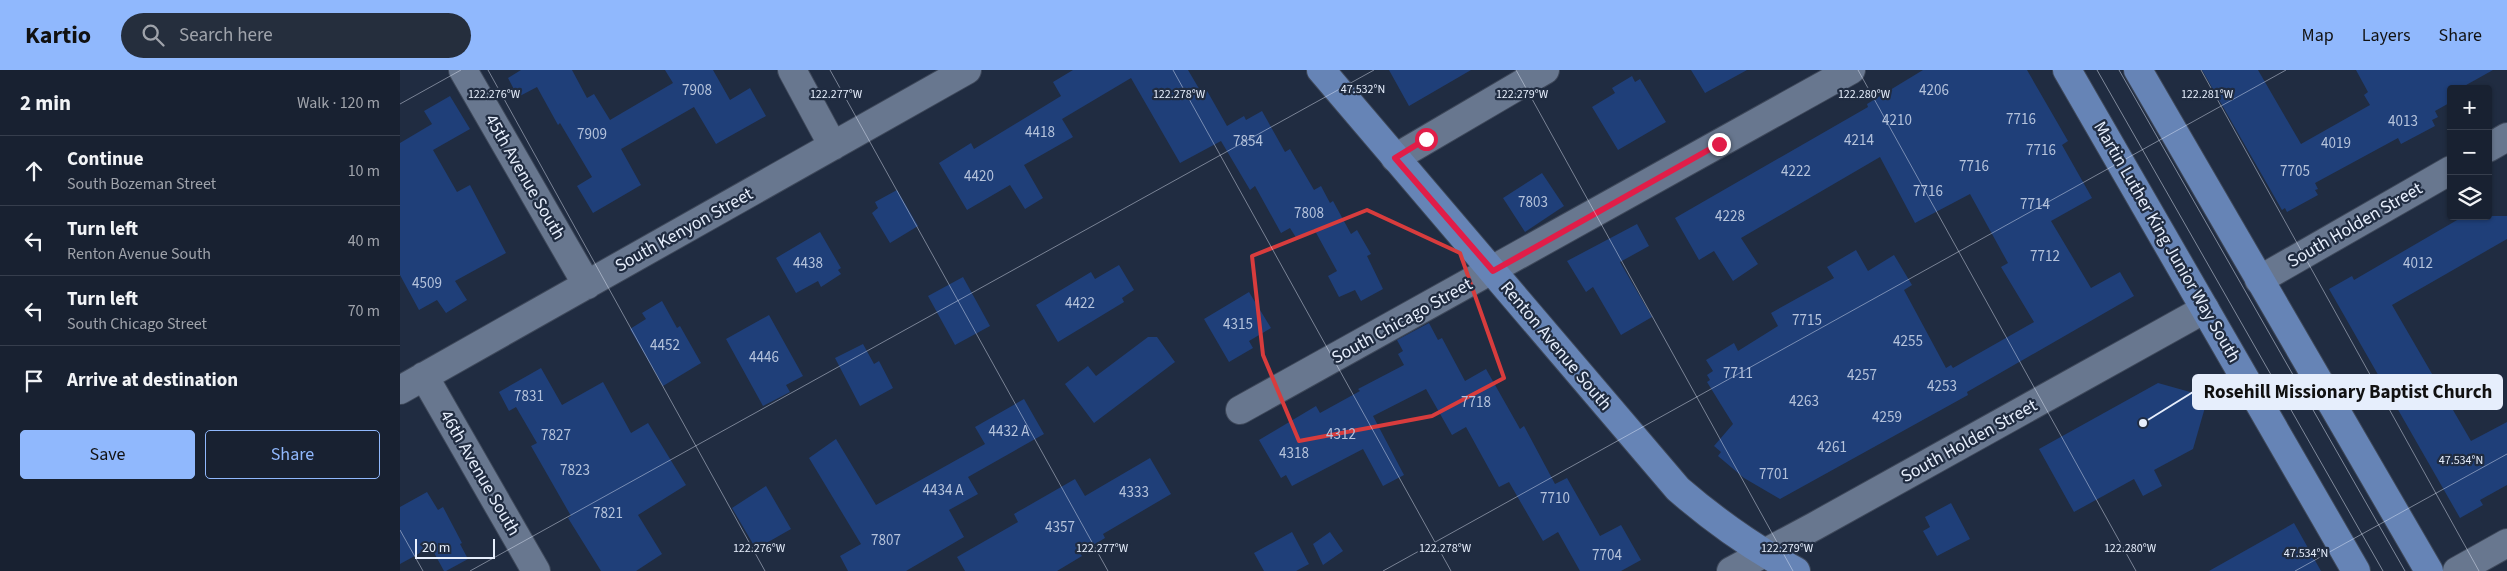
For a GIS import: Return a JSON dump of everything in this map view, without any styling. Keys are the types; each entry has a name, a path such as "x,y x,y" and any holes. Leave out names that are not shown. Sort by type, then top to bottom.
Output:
{"main road":[{"name":"Renton Avenue South","path":"1321,70 1678,489 1712,519 1764,554 1796,571"},
{"name":"Martin Luther King Junior Way South","path":"2067,70 2356,571"},
{"path":"2138,70 2429,571"}],"street":[{"name":"45th Avenue South","path":"463,70 587,285"},
{"path":"792,70 833,146"},
{"name":"South Kenyon Street","path":"400,390 968,70"},
{"path":"1395,158 1545,70"},
{"name":"South Chicago Street","path":"1240,410 1493,271 1851,70"},
{"path":"2492,146 2507,137"},
{"name":"South Holden Street","path":"2260,280 2447,172"},
{"name":"South Holden Street","path":"1731,571 2205,309"},
{"name":"46th Avenue South","path":"424,376 536,571"},
{"path":"2457,571 2507,543"}],"highlighted area":[{"path":"1367,210 1460,253 1504,378 1432,416 1299,441 1263,355 1252,256"}],"building":[{"path":"521,70 572,70 587,98 594,94 610,120 673,83 665,70 713,70 730,100 750,88 766,116 716,144 694,107 621,149 641,185 593,213 577,186 592,177 560,123 558,125 537,87 518,97 508,78"},
{"path":"1073,70 1188,70 1201,92 1206,89 1227,126 1244,116 1246,120 1262,111 1285,152 1290,149 1314,190 1321,186 1330,203 1333,201 1351,234 1357,230 1371,254 1367,256 1383,289 1361,301 1355,290 1339,297 1328,276 1337,271 1314,229 1297,239 1290,228 1281,233 1255,186 1250,190 1221,141 1180,163 1131,78 1062,119 1073,137 1024,165 1043,198 1025,209 1010,185 967,210 939,163 971,143 974,149 1061,96 1053,82"},
{"path":"1389,70 1471,70 1409,106"},
{"path":"1691,70 1747,70 1705,93"},
{"path":"1923,70 2027,70 2068,141 2062,145 2092,198 2051,221 2091,288 2120,272 2134,296 1967,392 1968,395 1780,499 1744,478 1718,456 1721,452 1714,446 1733,424 1707,382 1710,380 1707,375 1713,371 1706,360 1734,343 1738,351 1778,326 1771,313 1834,278 1827,267 1856,250 1868,271 1894,255 1912,285 1904,290 1946,368 1951,365 1953,368 2034,322 2001,267 2008,263 1970,194 1915,223 1880,157 1741,238 1758,264 1733,281 1714,251 1699,260 1675,218 1868,107 1867,104"},
{"path":"2202,70 2258,70 2301,144 2370,105 2364,95 2368,92 2356,70 2493,70 2466,85 2447,85 2447,104 2435,111 2438,117 2432,120 2435,126 2401,144 2398,138 2315,183 2318,189 2315,190 2318,195 2287,212 2285,208 2282,210"},
{"path":"1632,76 1635,82 1640,79 1666,122 1618,150 1592,107 1615,93 1612,88"},
{"path":"450,96 470,129 433,150 457,192 470,185 506,253 455,281 467,300 446,313 437,300 419,310 400,275 400,143 432,124 424,111"},
{"path":"1542,173 1564,206 1525,232 1503,198"},
{"path":"897,190 918,226 890,243 872,213 878,208 875,202"},
{"path":"2492,216 2507,216 2507,239 2392,305 2471,441 2507,422 2507,485 2480,500 2483,505 2460,518 2329,289 2352,276 2354,280 2457,220 2492,220"},
{"path":"1637,224 1649,246 1620,262 1652,317 1621,335 1593,287 1586,292 1567,261"},
{"path":"820,232 841,268 838,270 841,274 821,287 818,281 796,293 776,258"},
{"path":"1119,265 1134,290 1122,298 1124,302 1058,342 1036,305 1091,272 1095,279"},
{"path":"963,277 990,326 955,345 928,296"},
{"path":"1249,292 1271,328 1249,341 1253,348 1229,362 1204,319"},
{"path":"662,301 677,328 680,326 701,363 663,386 630,329 646,319 642,313"},
{"path":"769,315 803,376 786,385 790,392 763,406 726,339"},
{"path":"1429,323 1438,340 1442,338 1465,381 1486,369 1520,429 1524,426 1555,484 1567,478 1600,536 1621,525 1641,560 1621,571 1580,571 1558,532 1543,541 1509,482 1499,487 1466,427 1452,435 1426,389 1373,416 1404,475 1383,486 1363,449 1292,486 1286,475 1281,478 1259,440 1316,406 1320,413 1360,391 1358,389 1404,365 1398,354 1403,351 1397,340"},
{"path":"1148,337 1157,337 1175,362 1094,423 1065,384 1088,366 1096,376"},
{"path":"863,344 874,364 879,361 893,388 860,406 835,358"},
{"path":"541,368 562,405 603,382 631,433 648,423 686,485 638,515 662,554 636,571 601,571 568,518 571,516 531,446 537,443 516,407 509,411 499,392"},
{"path":"2158,383 2208,397 2193,449 2154,470 2162,486 2143,496 2134,479 2074,512 2039,449"},
{"path":"1024,399 1044,434 968,477 978,494 949,510 964,537 906,571 848,571 840,556 861,544 809,458 836,439 876,505 985,444 975,427"},
{"path":"1150,458 1171,494 1103,534 1105,538 1080,553 1082,556 1057,571 965,571 957,557 1018,522 1014,514 1075,479 1085,496"},
{"path":"766,486 791,529 756,549 732,508"},
{"path":"427,492 438,510 443,507 462,543 460,544 468,559 446,571 444,571 432,549 422,552 400,564 400,507"},
{"path":"1951,503 1970,539 1937,556 1923,531 1930,527 1925,517"},
{"path":"2294,523 2321,571 2209,571"},
{"path":"1292,532 1309,564 1296,571 1264,571 1254,553"},
{"path":"1330,532 1343,551 1323,565 1313,544"}],"tram line":[{"path":"2097,70 2383,571"},
{"path":"2119,70 2405,571"}],"place":[{"name":"Rosehill Missionary Baptist Church","path":"2143,423"}],"route":[{"path":"1426,139 1395,158 1493,271 1719,144"}]}
